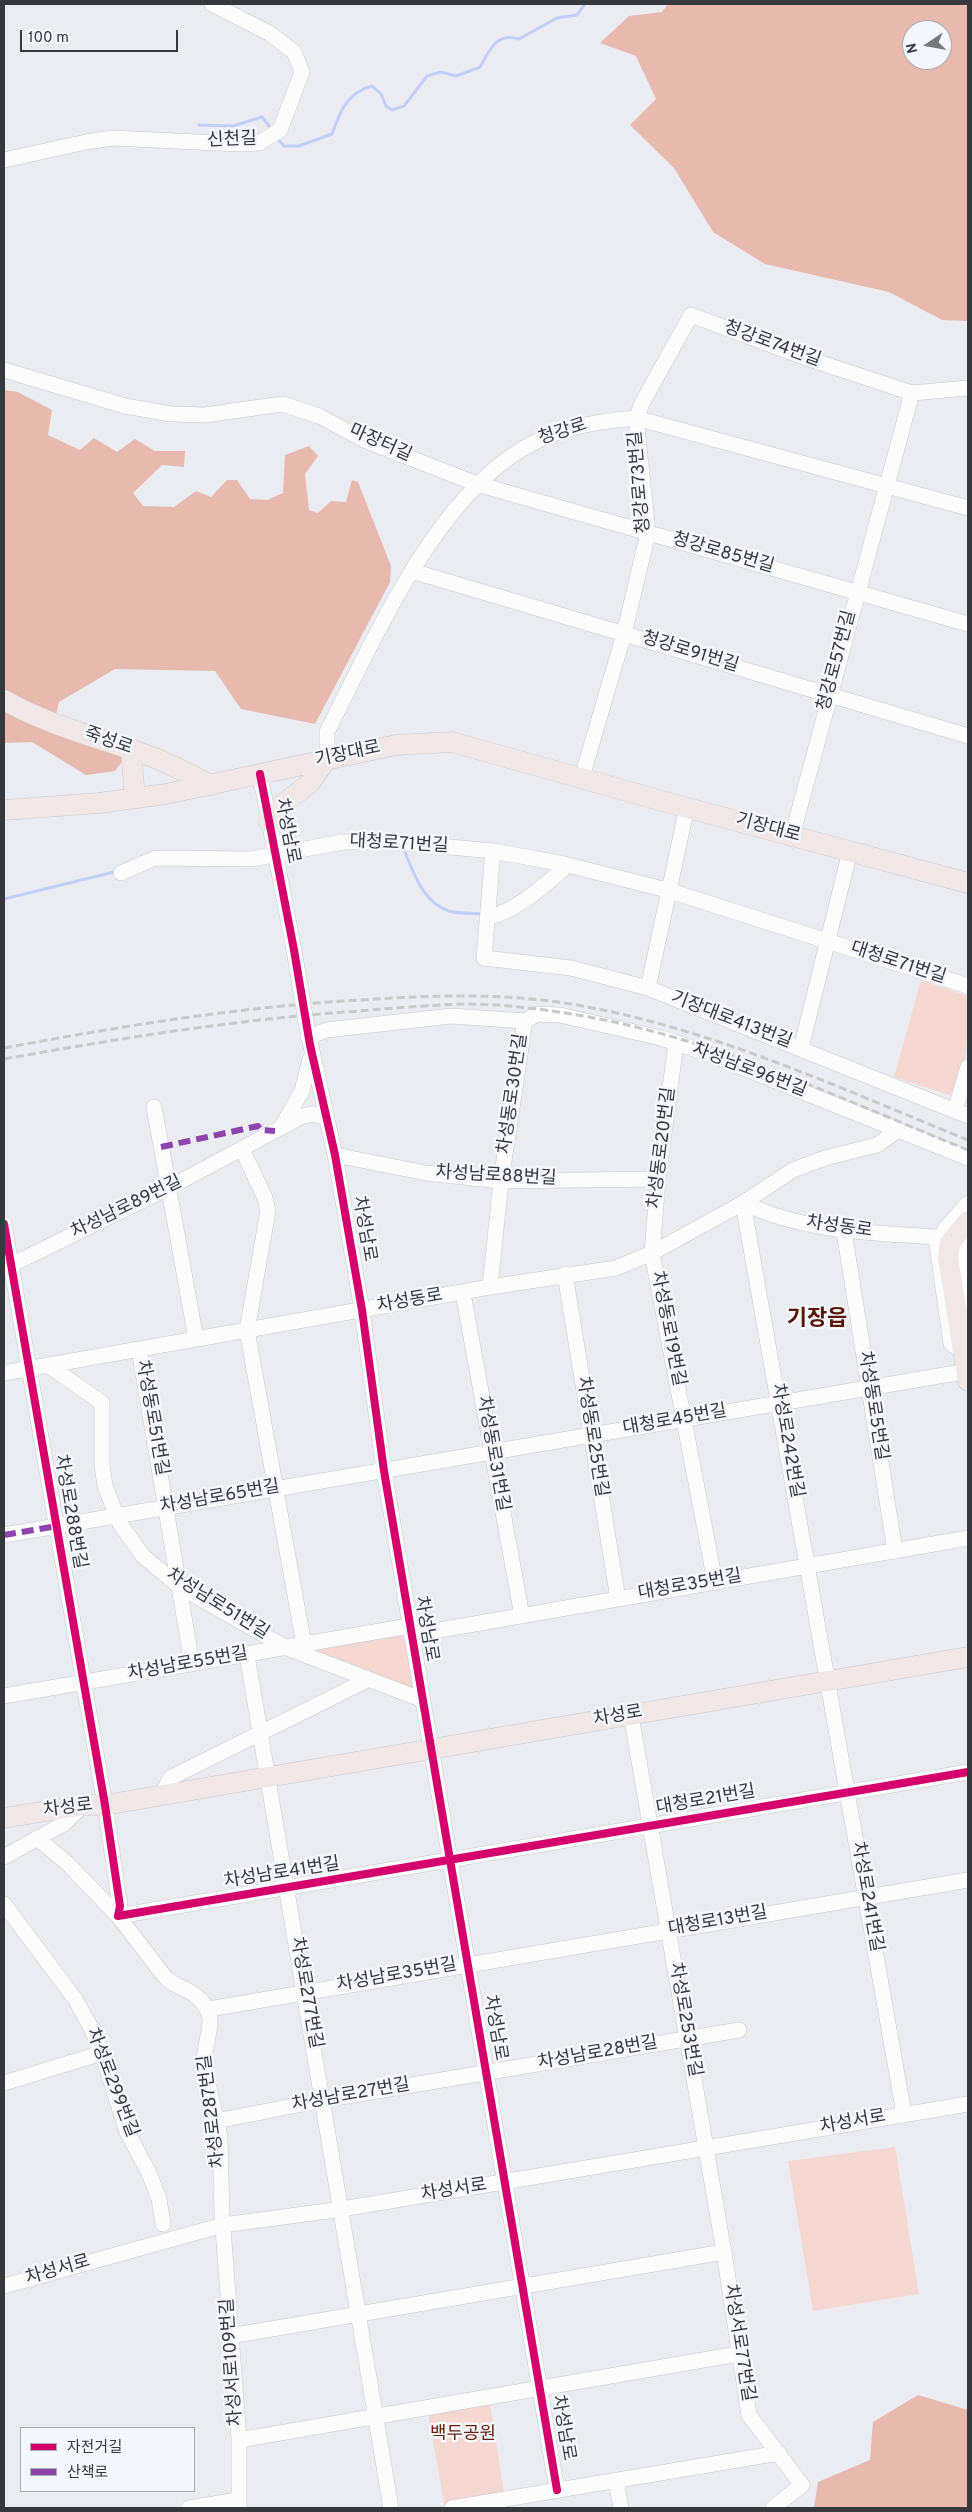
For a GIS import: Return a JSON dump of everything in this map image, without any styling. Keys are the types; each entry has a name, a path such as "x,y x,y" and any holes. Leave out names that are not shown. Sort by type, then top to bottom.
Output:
{"main road":[{"name":"죽성로","path":"4,700 22,710 163,762 211,785"},
{"name":"기장대로","path":"4,810 135,798 211,785 327,758 396,745 452,742 968,883"},
{"path":"131,750 135,798"},
{"path":"269,822 283,804 310,783 327,758"},
{"path":"968,1221 950,1243 948,1258 951,1284 966,1350 968,1375"},
{"name":"차성로","path":"4,1818 83,1805 105,1805 968,1657"}],"street":[{"name":"신천길","path":"4,160 112,138 239,144 259,143 270,138 280,130 302,72 300,62 294,52 269,33 212,4"},
{"name":"청강로74번길","path":"636,418 642,403 691,315 806,358 912,393 968,388"},
{"name":"마장터길","path":"4,370 125,406 171,414 205,415 282,404 319,416 364,440 477,484"},
{"name":"청강로57번길","path":"792,836 856,592 912,393"},
{"name":"청강로","path":"327,758 327,732 412,571 477,484 536,441 577,427 636,418 968,508"},
{"name":"청강로73번길","path":"582,777 624,634 648,533 636,418"},
{"name":"청강로85번길","path":"477,484 968,624"},
{"name":"청강로91번길","path":"412,571 968,736"},
{"name":"차성남로","path":"260,774 294,950 308,1036 335,1155 362,1310 384,1470 410,1630 557,2490"},
{"path":"648,988 667,890 686,807"},
{"name":"대청로71번길","path":"276,855 327,844 371,841 493,851 568,864 667,890 968,986"},
{"path":"493,851 487,918 512,910 568,864"},
{"path":"828,942 850,851"},
{"name":"차성남로","path":"122,873 155,858 243,859 276,855"},
{"name":"기장대로413번길","path":"487,918 484,958 571,968 648,988 962,1113"},
{"name":"대청로71번길","path":"801,1048 828,942"},
{"name":"차성남로96번길","path":"308,1036 327,1030 450,1016 525,1021 537,1014 560,1015 676,1043 968,1158"},
{"name":"차성동로30번길","path":"490,1287 501,1181 525,1021"},
{"path":"280,1128 292,1112 304,1085 309,1064 308,1036"},
{"name":"차성동로20번길","path":"652,1253 658,1179 676,1043"},
{"path":"962,1113 968,1067"},
{"path":"154,1106 196,1339"},
{"name":"차성남로89번길","path":"11,1265 168,1188 308,1114 314,1114 327,1120"},
{"name":"차성동로","path":"4,1373 565,1274 616,1268 652,1253 743,1203 793,1170 825,1158 877,1144 898,1130"},
{"path":"242,1150 265,1198 268,1210 247,1330 304,1645"},
{"name":"차성남로88번길","path":"335,1155 426,1173 501,1181 658,1179"},
{"name":"차성동로","path":"743,1203 768,1215 844,1231 939,1237"},
{"name":"차성로242번길","path":"743,1203 829,1680"},
{"path":"966,1350 951,1344 937,1256 939,1237 968,1203"},
{"name":"차성로288번길","path":"4,1224 105,1805"},
{"name":"차성동로5번길","path":"844,1231 895,1551"},
{"path":"968,1238 961,1248 959,1260 968,1310"},
{"name":"차성동로19번길","path":"652,1253 715,1582"},
{"name":"차성동로25번길","path":"565,1274 618,1599"},
{"name":"차성동로31번길","path":"463,1293 522,1616"},
{"name":"차성동로51번길","path":"139,1349 192,1664"},
{"name":"차성남로51번길","path":"48,1365 102,1402 103,1474 116,1516 137,1549 180,1587 287,1648 422,1700"},
{"name":"대청로45번길","path":"384,1470 869,1388 968,1375"},
{"name":"차성남로65번길","path":"4,1535 384,1470"},
{"name":"대청로35번길","path":"410,1630 522,1616 968,1538"},
{"name":"차성남로55번길","path":"4,1696 304,1645 410,1630"},
{"path":"247,1655 267,1777"},
{"path":"162,1795 170,1778 369,1680"},
{"name":"차성로241번길","path":"829,1680 904,2114"},
{"name":"차성로253번길","path":"631,1714 706,2148"},
{"name":"대청로21번길","path":"450,1861 968,1772"},
{"name":"차성로277번길","path":"267,1777 342,2209 391,2508"},
{"path":"4,1857 65,1822 83,1805"},
{"path":"105,1805 120,1906 118,1916"},
{"path":"37,1838 67,1864 118,1916 164,1977 194,1994 208,2009"},
{"name":"차성남로41번길","path":"118,1916 450,1861"},
{"name":"대청로13번길","path":"468,1965 968,1880"},
{"name":"차성로299번길","path":"4,1904 75,1999 102,2052 126,2132 149,2173 159,2199 163,2224"},
{"name":"차성남로35번길","path":"208,2009 468,1965"},
{"name":"차성로287번길","path":"208,2009 210,2027 204,2054 204,2065 220,2137 223,2225"},
{"name":"차성남로28번길","path":"486,2073 739,2030"},
{"path":"4,2083 102,2052"},
{"name":"차성남로27번길","path":"216,2121 323,2100 486,2073"},
{"name":"차성서로","path":"4,2286 223,2225 342,2209 968,2104"},
{"name":"차성서로77번길","path":"706,2148 749,2415 802,2485 773,2508"},
{"name":"차성서로109번길","path":"189,2508 238,2504 239,2440 223,2225"},
{"path":"230,2336 724,2252"},
{"name":"차성남로","path":"239,2440 738,2354"},
{"path":"452,2508 505,2504 557,2490 779,2453"},
{"path":"616,2480 621,2508"}],"green space":[{"path":"921,980 968,996 968,1034 964,1064 956,1088 949,1095 894,1077"},
{"path":"404,1634 415,1690 306,1650"},
{"path":"895,2147 919,2294 813,2311 788,2161"},
{"name":"백두공원","path":"489,2397 505,2499 445,2508 427,2408"}],"shaded area":[{"path":"668,4 968,4 968,321 942,320 889,292 765,264 713,232 674,168 630,125 656,99 636,56 600,43 629,16 662,12"},
{"path":"4,390 18,392 52,410 48,435 80,450 94,438 117,452 135,439 155,451 185,451 184,467 162,465 133,493 143,506 174,507 196,491 211,497 227,480 237,480 250,499 267,500 283,493 285,455 309,446 318,456 305,474 309,510 318,513 331,501 346,502 352,480 358,482 391,566 390,582 315,724 241,709 215,671 115,669 59,702 52,732 126,756 115,771 86,775 32,742 4,743"},
{"path":"918,2395 968,2410 968,2508 814,2508 818,2482 870,2460 873,2422"}],"waterway":[{"path":"278,139 284,146 299,146 332,134 346,104 357,93 372,86 381,94 386,106 392,110 404,106 427,76 441,72 456,76 480,67 499,40 511,37 519,39 557,18 577,15 585,4"},
{"path":"199,125 233,126 262,117 270,127"},
{"path":"404,850 420,886 432,901 449,911 484,914"},
{"path":"4,899 114,872"}],"railway":[{"path":"4,1048 181,1018 270,1007 388,998 445,996 531,999 588,1007 686,1031 781,1064 968,1140"},
{"path":"4,1059 225,1024 314,1014 438,1005 479,1004 509,1006 583,1016 633,1026 731,1055 968,1150"}],"marked path":[{"path":"161,1147 258,1126 261,1130 275,1131"},
{"path":"4,1535 57,1526"}],"cycle path":[{"path":"260,774 294,950 310,1045 335,1155 362,1310 384,1471 557,2490"},
{"path":"4,1224 105,1805 120,1906 118,1916 968,1772"}],"district":[{"name":"기장읍","path":"817,1321"}]}
